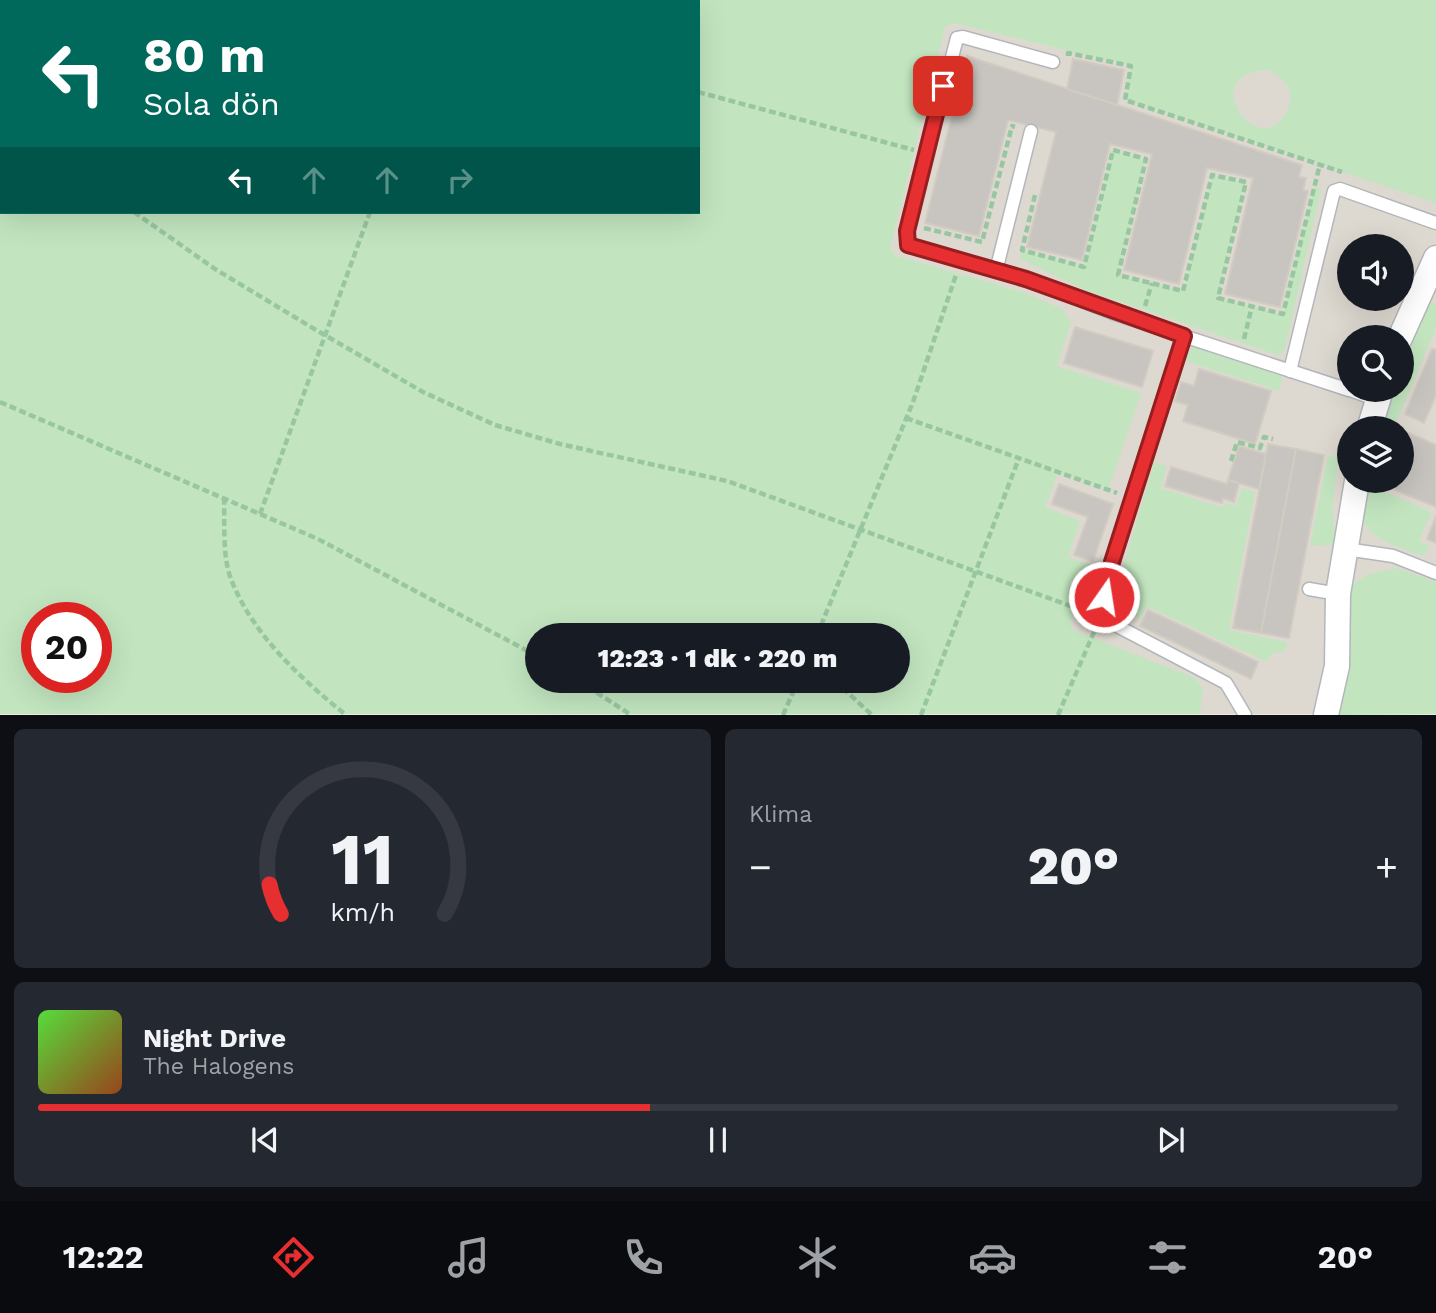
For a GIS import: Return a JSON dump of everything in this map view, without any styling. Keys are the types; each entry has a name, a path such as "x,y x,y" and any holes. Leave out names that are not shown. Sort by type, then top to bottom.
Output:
{"street":[{"path":"1406,325 1436,258"},
{"path":"1326,715 1337,666 1338,594 1355,493"}],"lane":[{"path":"1060,62 963,37 957,38 926,153 906,242 911,246 996,271 1337,386"},
{"path":"996,271 1031,131"},
{"path":"1290,371 1334,191 1340,189 1436,223"},
{"path":"1184,336 1112,562 1100,617 1226,683 1245,715"},
{"path":"1346,549 1393,556 1436,573"},
{"path":"1309,589 1338,594"}],"path":[{"path":"1037,186 1022,250 1084,267 1113,150 1146,159 1118,275 1183,291 1212,175 1246,182 1218,298 1283,314 1320,164 1125,100 1131,66 1068,53 1060,62"},
{"path":"700,93 926,153"},
{"path":"919,227 982,242 1012,126 1031,131"},
{"path":"137,214 215,269 327,336 423,392 495,425 559,444 727,481 1100,617 1058,715"},
{"path":"260,514 369,214"},
{"path":"822,623 906,418 961,261"},
{"path":"1141,322 1152,283"},
{"path":"1240,354 1252,306"},
{"path":"0,402 260,514 399,580 525,649"},
{"path":"906,418 1132,499"},
{"path":"1231,461 1237,442 1260,448 1264,437 1273,439"},
{"path":"921,715 1019,458"},
{"path":"224,498 231,579 275,648 310,685 346,715"},
{"path":"597,693 631,715"},
{"path":"783,715 793,693"},
{"path":"848,693 872,715"}],"shaded area":[{"path":"766,0 1436,0 1436,714 872,714 889,693 910,693 910,623 896,623"}],"green space":[{"path":"700,0 1436,0 1436,203 1125,100 1131,66 954,23 945,27 890,248 896,256 1022,292 1062,309 1071,322 1057,366 1141,393 1108,490 1058,472 1045,507 1080,521 1068,557 1091,566 1070,623 1072,630 1195,678 1203,689 1200,714 0,714 0,214 700,214","holes":["1266,70 1287,85 1290,104 1275,125 1262,128 1249,123 1239,112 1234,99 1235,86 1245,75"]},
{"path":"1113,150 1146,159 1119,275 1183,291 1212,175 1246,182 1218,298 1282,314 1314,186 1321,190 1285,349 1278,355 1088,291 1020,259 1022,250 1084,266"},
{"path":"1429,301 1436,305 1436,328 1414,380 1414,335"},
{"path":"1192,347 1282,376 1280,391 1185,361"},
{"path":"1388,402 1404,402 1399,416 1384,416"},
{"path":"1328,456 1337,458 1332,509 1336,544 1310,546"},
{"path":"1154,462 1167,466 1161,488 1223,508 1225,503 1236,506 1242,488 1255,492 1229,630 1287,642 1285,652 1274,653 1265,661 1146,606 1140,619 1125,606 1120,592 1120,578"},
{"path":"1366,493 1388,493 1431,512 1419,541 1429,546 1424,556 1373,534 1367,527 1363,511"},
{"path":"1396,568 1436,582 1436,714 1336,715 1351,586 1369,574"}],"building":[{"path":"967,56 1302,165 1299,177 1306,178 1303,190 1308,191 1280,307 1225,294 1253,178 1207,168 1179,284 1124,270 1152,154 1110,144 1082,260 1027,247 1056,132 1008,120 979,236 925,223"},
{"path":"1073,59 1124,70 1117,105 1067,89"},
{"path":"1075,327 1153,351 1142,387 1064,363"},
{"path":"1432,349 1436,350 1436,395 1424,423 1405,414 1410,402 1414,402 1414,392"},
{"path":"1199,369 1271,391 1255,444 1183,421 1188,405 1175,401 1181,382 1194,386"},
{"path":"1414,435 1436,445 1436,507 1402,493 1414,493"},
{"path":"1268,444 1296,449 1261,633 1233,628"},
{"path":"1239,446 1266,454 1259,489 1228,480"},
{"path":"1296,449 1324,455 1289,638 1261,633"},
{"path":"1171,467 1227,484 1228,480 1239,483 1234,502 1223,498 1222,503 1165,486"},
{"path":"1059,484 1113,504 1093,561 1074,555 1088,517 1052,504"},
{"path":"1436,516 1436,543 1427,539"},
{"path":"1148,610 1258,662 1251,679 1140,626"}],"route":[{"path":"943,86 905,238 908,245 1026,279 1113,313 1184,336 1112,562 1104,597"}]}
